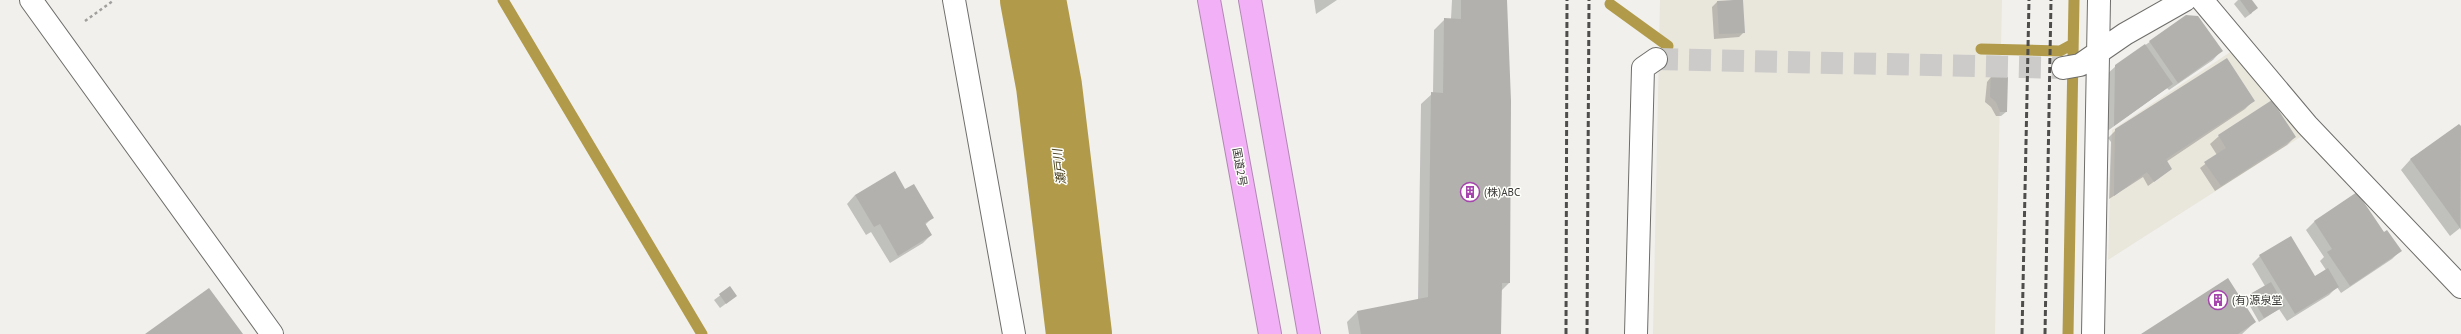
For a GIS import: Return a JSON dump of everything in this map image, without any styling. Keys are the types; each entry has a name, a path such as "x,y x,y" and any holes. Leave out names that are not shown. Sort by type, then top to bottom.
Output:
{"highway":[{"name":"国道2号","path":"1209,0 1270,334"},
{"path":"1250,0 1309,334"}],"street":[{"path":"31,0 272,334"},
{"path":"954,0 1014,334"},
{"path":"2093,334 2099,0"},
{"path":"2072,66 2184,0"},
{"path":"2202,0 2307,125 2461,287"},
{"path":"1636,334 1643,68 1656,59"}],"path":[{"path":"59,40 114,0"}],"shaded area":[{"path":"1660,0 2002,0 1995,334 1653,334"},
{"path":"2235,49 2305,134 2108,260 2112,130"}],"building":[{"name":"(株)ABC","path":"1461,0 1507,0 1511,101 1510,283 1502,283 1501,334 1361,334 1357,311 1428,297 1431,92 1443,93 1444,18 1461,19"},
{"path":"1743,0 1745,33 1719,34 1717,1"},
{"path":"2240,0 2252,0 2258,8 2250,14"},
{"path":"2186,15 2198,16 2223,51 2178,83 2149,41"},
{"path":"2145,44 2173,84 2114,126 2115,65"},
{"path":"2227,58 2255,101 2166,159 2172,169 2154,182 2147,172 2114,196 2115,129"},
{"path":"1991,76 2008,77 2007,112 2000,112 1996,102 1990,97"},
{"path":"2272,100 2296,137 2221,186 2204,162 2226,148 2218,135"},
{"path":"2459,124 2461,126 2460,228 2410,159"},
{"path":"895,171 905,189 914,184 934,218 925,223 932,235 898,256 880,224 874,227 855,195"},
{"path":"2357,192 2384,232 2387,230 2402,251 2350,286 2327,252 2332,249 2314,221"},
{"path":"2291,236 2315,276 2328,268 2339,287 2295,314 2259,255"},
{"name":"(有)源泉堂","path":"2228,278 2256,322 2238,334 2141,334"},
{"path":"2271,282 2285,306 2264,318 2250,294"},
{"path":"730,286 737,296 726,304 719,294"},
{"path":"209,288 243,334 145,334"}],"waterway":[{"path":"503,0 702,334"},
{"name":"瀬戸川","path":"1033,0 1049,86 1079,334"},
{"path":"2068,334 2074,0"},
{"path":"1610,4 1668,46"},
{"path":"1981,49 2060,51 2073,44"}],"tunnel":[{"path":"1656,59 2063,68"}],"railway":[{"path":"1566,334 1567,0"},
{"path":"1587,334 1589,0"},
{"path":"2022,334 2029,0"},
{"path":"2045,334 2051,0"}],"place":[{"name":"(株)ABC","path":"1470,192"},
{"name":"(有)源泉堂","path":"2218,300"}]}
